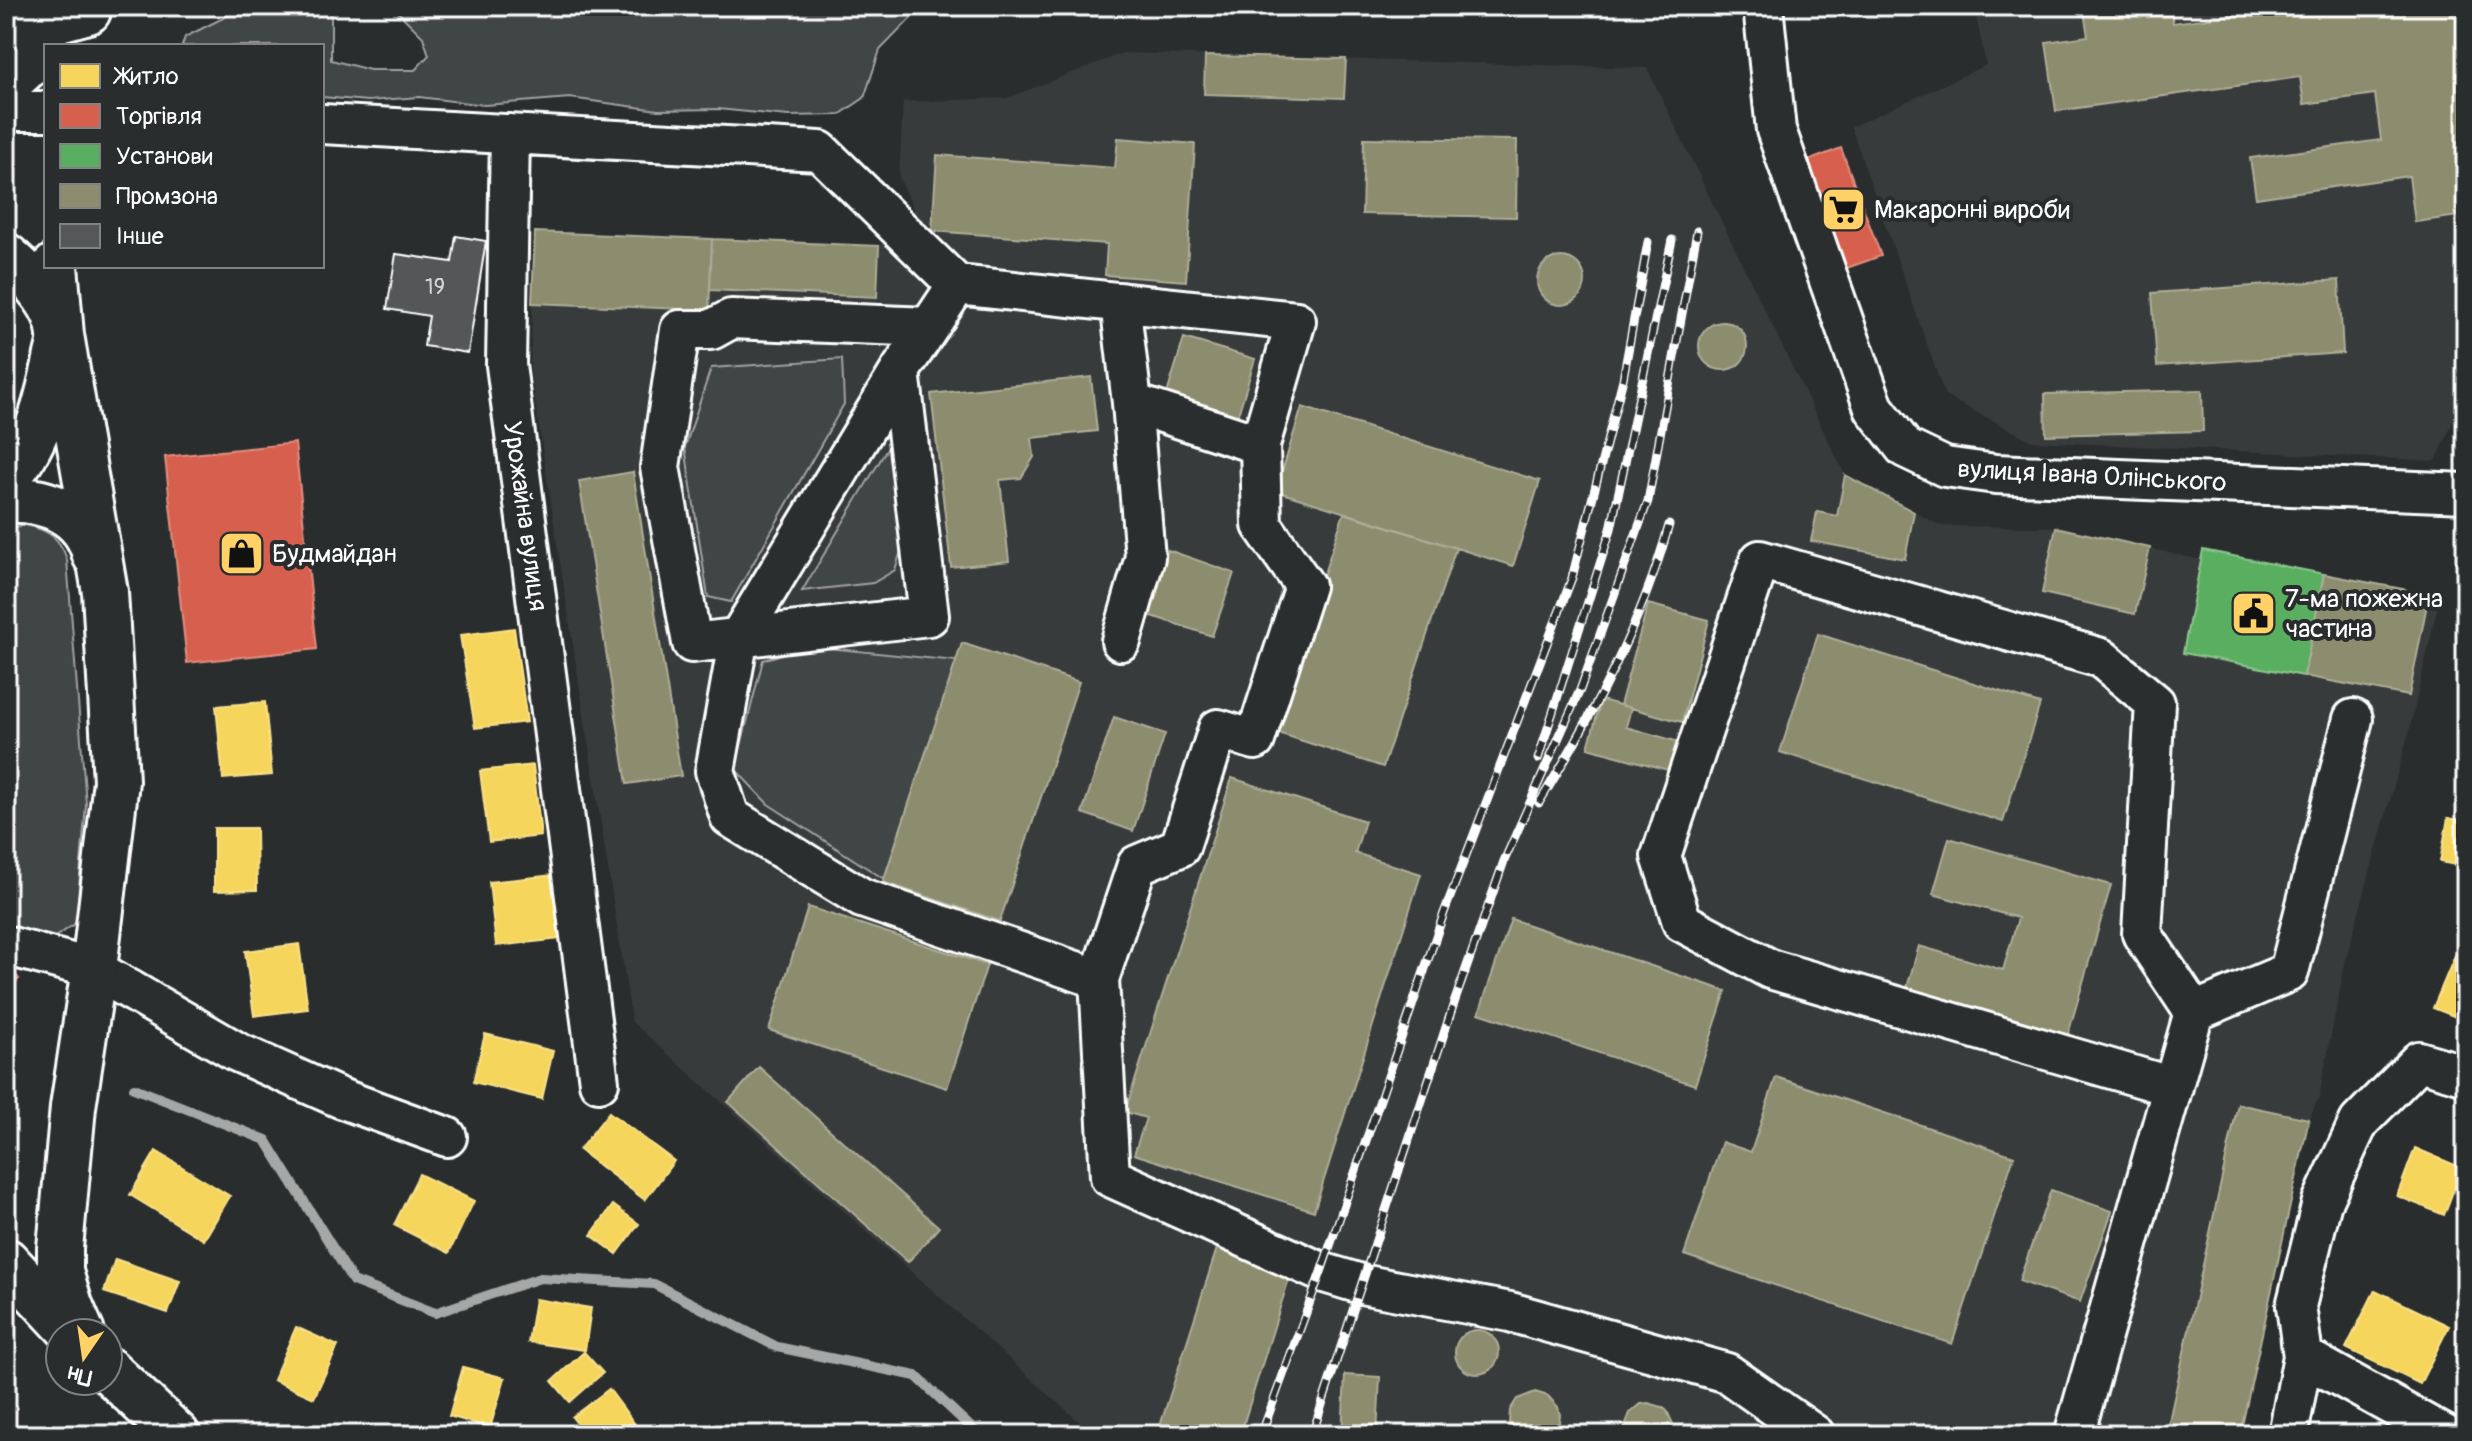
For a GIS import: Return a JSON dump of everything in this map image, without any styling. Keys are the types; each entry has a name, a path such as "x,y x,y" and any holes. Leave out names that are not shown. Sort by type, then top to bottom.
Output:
{"main road":[{"path":"6,30 84,21"},
{"path":"52,44 84,21"},
{"path":"6,85 44,51"},
{"path":"6,256 33,280 51,309 61,335 47,401 33,438 18,466 6,478"},
{"path":"55,268 61,335 105,592 116,781 94,969 73,1107 60,1248 60,1272 75,1317"},
{"path":"6,500 25,499 49,504 75,520 93,546 105,592"},
{"path":"6,1261 58,1317"},
{"path":"124,1385 177,1435"}],"street":[{"name":"вулиця Івана Олінського","path":"1763,6 1776,130 1874,408 1905,448 1945,467 1996,474 2466,493"},
{"path":"6,111 44,111"},
{"path":"324,124 820,151 957,285 1296,321 1260,445 1262,525 1305,586 1255,740 1218,729 1180,847 1137,865 1099,979 1110,1177 1321,1272 1361,1284 1510,1312 1727,1373 1815,1435"},
{"name":"Урожайна вулиця","path":"510,134 506,365 599,1082"},
{"path":"957,285 900,371 739,637 715,771 730,817 862,898 1099,979"},
{"path":"1120,302 1145,557 1121,641"},
{"path":"900,371 929,616 692,643 660,467 680,330 711,330 731,319 929,327"},
{"path":"1132,403 1260,445"},
{"path":"2074,1435 2173,1087 2194,1012 2142,934 2155,703 2101,658 1760,560 1661,856 1682,922 1770,969 2173,1087"},
{"path":"2194,1012 2289,972 2353,719"},
{"path":"6,948 8,946 94,969 237,1052 340,1098 447,1137"},
{"path":"2288,1435 2303,1356 2296,1306 2322,1202 2359,1122 2419,1061 2466,1075"},
{"path":"2303,1356 2445,1435"}],"shaded area":[{"path":"247,6 331,6 331,60 370,70 415,70 429,55 423,37 392,6 923,6 880,50 864,98 839,115 788,116 718,109 658,110 570,98 485,105 419,97 368,101 324,97 324,44 183,44 185,37"},
{"path":"1179,6 1451,6 1446,12 1186,13"},
{"path":"1974,6 2466,6 2466,393 2436,461 2032,441 1945,396 1851,127 1986,65"},
{"path":"1123,53 1647,68 1845,475 1941,526 2056,527 2201,560 2184,653 2304,676 2324,574 2440,596 2410,728 2346,959 2319,1097 2309,1119 2240,1435 1122,1435 1118,1428 1104,1435 1094,1435 632,1022 530,370 535,232 879,246 914,209 899,178 903,102 1007,98"},
{"path":"842,359 844,404 731,602 708,597 685,447 711,368"},
{"path":"893,439 904,541 895,570 873,583 802,591"},
{"path":"25,525 52,536 67,560 86,804 76,923 30,954 6,929 6,529"},
{"path":"808,646 957,661 884,879 768,804 735,769 763,660"}],"building: Житло":[{"path":"514,628 527,722 475,728 460,635"},
{"path":"265,702 272,775 223,779 216,706"},
{"path":"533,765 541,836 489,842 480,771"},
{"path":"2448,818 2466,821 2466,867 2440,862"},
{"path":"214,828 256,828 257,890 214,891"},
{"path":"553,875 560,939 496,946 489,882"},
{"path":"299,944 308,1009 254,1016 245,951"},
{"path":"2456,953 2466,957 2466,1021 2433,1008"},
{"path":"485,1034 553,1051 542,1099 473,1082"},
{"path":"609,1112 674,1161 645,1200 579,1150"},
{"path":"2415,1148 2462,1168 2444,1215 2397,1196"},
{"path":"156,1151 230,1196 204,1240 130,1195"},
{"path":"419,1174 474,1201 449,1253 394,1225"},
{"path":"613,1205 639,1224 617,1254 591,1235"},
{"path":"115,1259 180,1281 168,1313 104,1292"},
{"path":"2375,1290 2449,1326 2420,1384 2346,1348"},
{"path":"535,1299 591,1308 585,1350 528,1342"},
{"path":"296,1327 338,1346 314,1398 273,1380"},
{"path":"584,1352 603,1373 570,1402 552,1381"},
{"path":"463,1367 505,1378 490,1428 449,1416"},
{"path":"609,1389 640,1431 634,1435 586,1435 572,1417"}],"building: Торгівля":[{"name":"Макаронні вироби","path":"1841,148 1881,256 1844,269 1805,162"},
{"name":"Будмайдан","path":"295,443 317,649 187,663 165,457"},
{"path":"8,967 19,979 6,991 6,969"}],"building: Установи":[{"name":"7-ма пожежна частина","path":"2203,550 2324,574 2304,676 2183,653"}],"building: Промзона":[{"path":"2083,6 2170,6 2173,23 2239,14 2238,6 2466,6 2466,215 2415,222 2409,176 2256,198 2250,158 2381,140 2375,94 2304,104 2300,77 2056,111 2046,42 2088,36"},
{"path":"1205,56 1346,59 1344,98 1204,94"},
{"path":"1118,138 1195,144 1186,281 1105,275 1107,244 932,231 937,155 1115,168"},
{"path":"1364,138 1517,140 1516,217 1362,214"},
{"path":"535,232 712,239 709,310 532,303"},
{"path":"712,239 879,246 877,297 710,290"},
{"path":"1561,257 1578,264 1585,281 1578,298 1561,305 1544,298 1537,281 1544,264"},
{"path":"2339,280 2343,353 2157,366 2152,293"},
{"path":"1723,322 1740,329 1747,346 1740,363 1723,370 1706,363 1699,346 1706,329"},
{"path":"1184,338 1255,359 1237,418 1166,397"},
{"path":"1091,377 1097,431 1032,438 1034,457 1021,478 1000,480 1009,561 951,567 931,394"},
{"path":"2202,390 2203,431 2046,435 2045,394"},
{"path":"1302,407 1540,481 1513,566 1276,491"},
{"path":"633,472 681,776 627,784 579,481"},
{"path":"1845,475 1914,512 1905,559 1811,541 1817,512 1837,516"},
{"path":"1344,513 1456,548 1383,767 1272,731"},
{"path":"2056,527 2150,548 2135,614 2042,593"},
{"path":"1168,550 1234,573 1212,636 1146,614"},
{"path":"2324,574 2429,594 2409,696 2304,676"},
{"path":"1648,604 1709,620 1682,722 1620,705"},
{"path":"1818,634 2040,704 2003,822 1780,752"},
{"path":"962,643 1079,682 1000,921 883,882"},
{"path":"1601,700 1631,708 1626,727 1686,744 1679,773 1588,748"},
{"path":"1114,717 1165,734 1133,831 1082,813"},
{"path":"1232,778 1365,821 1355,853 1421,874 1314,1211 1134,1154 1146,1118 1125,1112"},
{"path":"1949,838 2111,885 2067,1038 1906,991 1919,946 2003,970 2018,918 1933,894"},
{"path":"808,907 987,965 947,1088 769,1030"},
{"path":"1511,919 1726,991 1695,1085 1479,1013"},
{"path":"759,1067 939,1227 908,1262 728,1102"},
{"path":"1776,1077 2014,1156 1952,1344 1684,1255 1722,1142 1751,1152"},
{"path":"2238,1104 2309,1119 2240,1435 2166,1435"},
{"path":"2051,1190 2112,1211 2080,1302 2019,1281"},
{"path":"1219,1242 1293,1266 1240,1435 1189,1435 1160,1426"},
{"path":"1477,1330 1493,1336 1499,1352 1493,1368 1477,1374 1461,1368 1455,1352 1461,1336"},
{"path":"1345,1375 1380,1377 1377,1435 1342,1435"},
{"path":"1535,1392 1548,1396 1558,1407 1558,1429 1554,1435 1516,1435 1509,1423 1510,1410 1517,1399"},
{"path":"1648,1403 1667,1411 1673,1424 1671,1435 1626,1435 1625,1426 1630,1413 1641,1404"}],"building: Інше":[{"path":"456,236 486,241 468,353 424,346 429,316 387,309 396,254 452,262"}],"waterway":[{"path":"134,1088 266,1140 353,1281 435,1313 540,1278 654,1284 777,1347 916,1376 979,1435"}],"railway":[{"path":"1312,1435 1504,861 1580,690 1648,501 1697,231"},
{"path":"1538,759 1611,529 1672,240"},
{"path":"1261,1435 1321,1272 1444,913 1572,578 1623,379 1648,242"},
{"path":"1539,803 1614,668 1645,598 1669,525"}],"place":[{"name":"Макаронні вироби","path":"1843,209"},
{"name":"Будмайдан","path":"241,553"},
{"name":"7-ма пожежна частина","path":"2254,613"}]}
